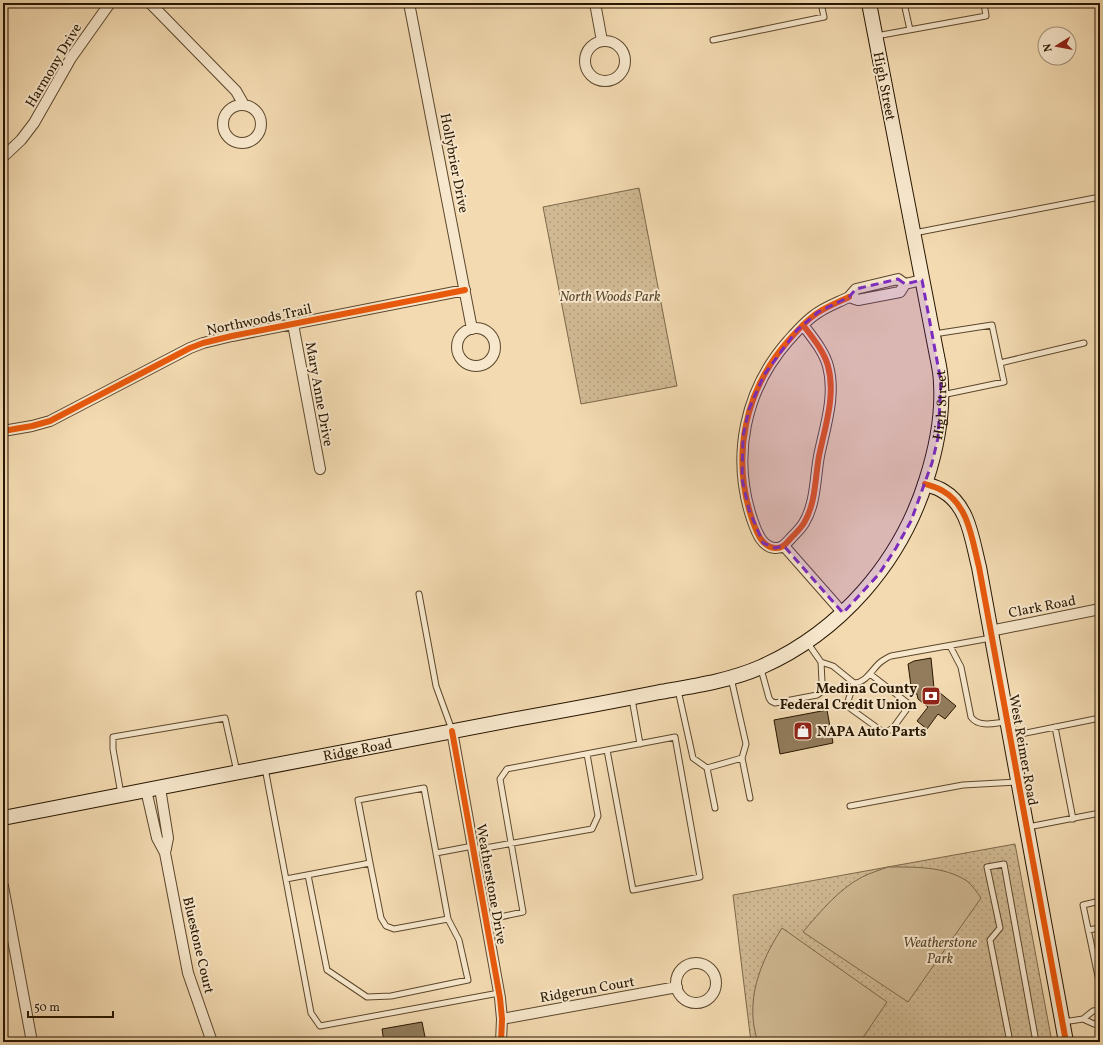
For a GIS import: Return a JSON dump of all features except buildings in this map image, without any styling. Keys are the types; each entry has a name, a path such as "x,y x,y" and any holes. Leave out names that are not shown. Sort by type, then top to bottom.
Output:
{"main road":[{"name":"High Street","path":"712,682 760,668 806,641 843,613 858,598 879,574 911,521 932,463 938,438 942,395 941,382 869,3"},
{"name":"West Reimer Road","path":"925,484 942,490 954,499 964,513 970,530 979,567 990,635 1066,1042"},
{"name":"Ridge Road","path":"3,818 712,682"}],"street":[{"name":"Harmony Drive","path":"3,157 21,140 34,123 71,58 110,3"},
{"path":"150,3 236,92 244,105"},
{"name":"Hollybrier Drive","path":"409,3 472,329"},
{"path":"595,3 602,41"},
{"path":"803,325 817,344 828,366 831,390 817,466 813,501 804,523 784,546 775,548 763,542 755,528 742,479 743,436 749,409 764,374 776,354 803,325 818,312 849,297 856,289 898,279 905,284 922,280"},
{"name":"Northwoods Trail","path":"3,431 50,421 170,358 204,343 232,336 465,290"},
{"name":"Mary Anne Drive","path":"293,324 320,469"},
{"path":"784,546 843,613"},
{"name":"Clark Road","path":"990,635 1100,610"},
{"name":"Weatherstone Drive","path":"452,731 499,993 502,1019 501,1042"},
{"name":"Bluestone Court","path":"160,788 168,838 165,853"},
{"name":"Bluestone Court","path":"146,790 157,838 165,853 188,973 212,1042"},
{"path":"3,886 32,1042"},
{"name":"Ridgerun Court","path":"502,1019 677,987"}],"lane":[{"path":"713,40 824,17 821,3"},
{"path":"904,3 910,30"},
{"path":"875,36 986,16 984,3"},
{"path":"913,233 1100,197"},
{"path":"933,334 992,325 1004,382 942,395"},
{"path":"1000,363 1084,343"},
{"path":"418,594 436,686 452,731"},
{"path":"821,662 833,666 854,682 861,681 882,661 891,656 950,646 990,635"},
{"path":"760,668 769,698 775,703 817,695 820,693 822,682 821,662 806,641"},
{"path":"950,646 961,667 969,713 973,720 986,724 1006,722"},
{"path":"854,682 847,706 883,732 890,730 893,728 909,704 870,674"},
{"path":"731,677 746,744 742,758 750,798"},
{"path":"678,689 692,758 707,768 715,808"},
{"path":"632,698 640,744"},
{"path":"121,795 113,749 113,737 225,718 237,773"},
{"path":"1009,736 1100,718"},
{"path":"1055,727 1073,818"},
{"path":"486,920 524,912 500,779 507,769 675,737 700,877 633,890 607,750"},
{"path":"436,853 511,843 592,829 598,816 587,754"},
{"path":"707,768 742,758"},
{"path":"264,767 311,1014 320,1026 499,993"},
{"path":"850,806 963,785 1017,782"},
{"path":"308,875 327,970 367,997 391,996 468,980 459,940 448,919 424,788 358,800 381,918 386,926 394,929 448,919"},
{"path":"1026,827 1100,813"},
{"path":"286,879 370,863"},
{"path":"1010,1042 990,940 1000,928 987,867 1004,864 1036,1042"},
{"path":"1100,901 1083,905 1100,986"},
{"path":"1088,930 1100,928"},
{"path":"1062,1022 1083,1019 1093,1011 1100,1010"},
{"path":"1083,1019 1094,1024 1100,1023"}],"highlighted area":[{"path":"898,279 905,284 922,280 941,382 938,438 932,463 911,521 879,574 843,613 784,546 775,548 763,543 749,510 742,479 743,436 749,409 764,375 797,330 818,312 849,297 856,289"}],"green space":[{"name":"North Woods Park","path":"639,188 677,386 581,404 543,207"},
{"name":"Weatherstone Park","path":"1015,844 1052,1042 751,1042 733,895"},
{"path":"888,867 929,868 949,872 967,881 981,898 908,1002 803,932 816,916 845,888 862,877"},
{"path":"782,928 887,1002 860,1042 758,1042 754,1027 753,1012 756,983 767,955"}],"cycle path":[{"path":"3,431 50,421 190,348 203,343 465,290"},
{"path":"803,325 817,344 824,355 828,366 831,388 829,411 819,456 813,499 808,515 804,523 787,543 783,546 775,548 766,545 755,528 746,495 743,472 743,448 746,425 752,402 761,381 773,360 795,333 806,322 815,315 849,297"},
{"path":"925,484 941,490 952,497 959,505 968,524 971,535 979,567 1066,1042"},
{"path":"452,731 500,998 502,1019 501,1042"}],"place":[{"name":"Medina County Federal Credit Union","path":"931,696"},
{"name":"NAPA Auto Parts","path":"803,731"}]}
